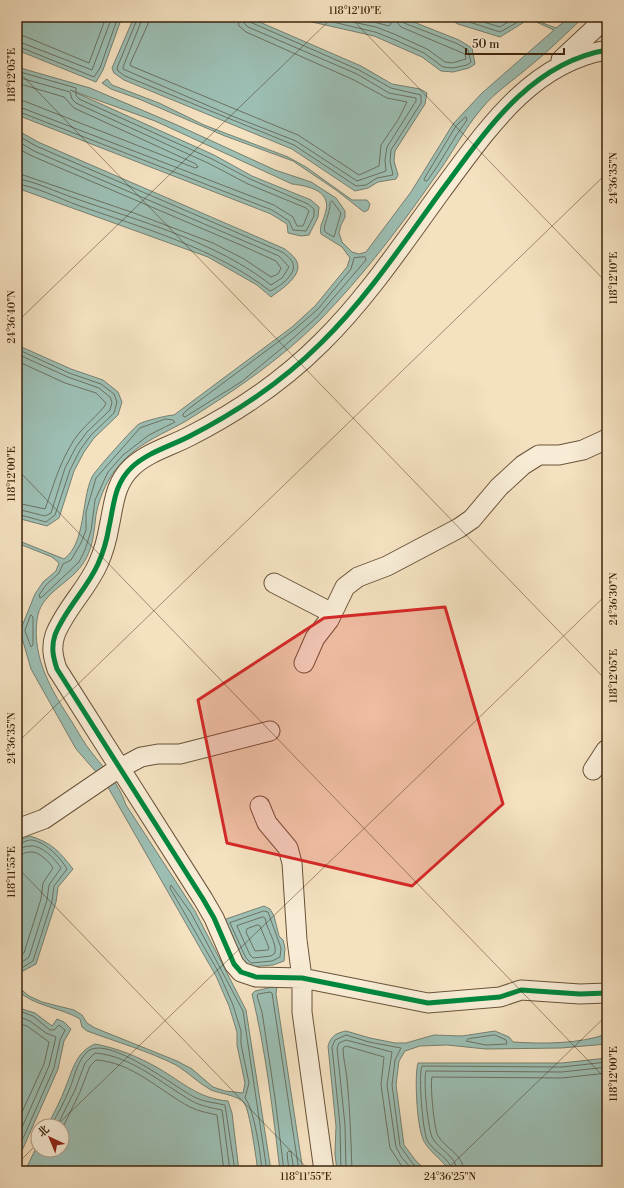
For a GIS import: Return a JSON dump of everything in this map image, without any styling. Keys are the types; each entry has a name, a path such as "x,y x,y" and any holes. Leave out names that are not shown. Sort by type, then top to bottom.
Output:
{"street":[{"path":"607,17 553,69 528,87 492,122 359,301 321,343 273,385 237,410 189,437 144,458 132,467 114,494 109,527 98,563 90,580 68,610 55,635 52,647 57,669 111,774 203,899 214,918 234,964 241,972 256,977 302,978 428,1004 476,1001 500,997 520,990 580,994 607,993"},
{"path":"553,69 591,52 607,50"},
{"path":"304,664 315,638 332,613 345,587 358,577 387,566 459,528 472,519 498,487 539,455 559,455 583,450 607,439"},
{"path":"274,583 332,613"},
{"path":"17,829 44,819 111,774 141,758 158,754 180,754 270,731"},
{"path":"593,770 606,750 607,751"},
{"path":"260,806 267,823 288,848 290,858 302,978 302,1012 324,1171"}],"highlighted area":[{"path":"445,607 503,804 412,886 227,843 198,700 324,618"}],"water":[{"path":"17,17 122,17 103,70 96,82 17,50"},
{"path":"134,17 248,17 361,66 392,84 420,89 427,93 425,104 395,151 394,161 398,175 396,179 378,182 368,188 355,191 292,149 124,80 114,73 112,68"},
{"path":"303,17 401,17 459,40 472,48 475,64 469,68 453,72 441,71 422,57 374,36 312,22"},
{"path":"446,17 535,17 540,22 556,28 570,17 584,17 482,108 469,124 441,168 395,232 336,304 305,335 273,362 222,398 186,421 138,448 119,466 106,485 100,500 92,541 86,559 76,572 55,590 43,603 37,620 36,634 41,661 45,674 57,698 86,745 115,783 126,805 195,911 246,1010 271,1171 258,1171 248,1115 246,1107 241,1100 234,1096 211,1090 176,1065 165,1060 87,1031 82,1027 80,1019 32,1000 17,990 17,986 29,996 42,1002 74,1010 82,1015 87,1023 95,1028 177,1061 192,1069 213,1087 225,1091 243,1093 245,1083 237,1045 237,1032 229,1006 216,976 105,782 76,749 31,669 20,631 35,594 43,582 56,571 59,563 52,557 17,543 17,540 64,559 71,552 80,532 86,497 92,477 130,433 139,424 174,415 292,327 315,306 347,267 350,258 342,247 321,234 321,226 327,206 323,195 318,191 305,186 292,184 155,121 70,90 214,155 252,176 311,200 319,207 318,217 309,235 301,236 288,233 287,224 271,214 17,115 17,67 90,88 177,125 275,170 311,182 336,198 345,211 345,217 339,233 342,242 352,252 359,254 366,252 411,192 453,124 482,93 554,30 532,20 526,21 500,37 458,24"},
{"path":"107,79 112,85 159,103 204,125 288,157 306,167 352,200 367,200 370,204 368,210 364,212 336,190 293,161 225,136 139,99 111,89 102,83"},
{"path":"17,130 38,142 285,249 296,260 298,266 297,271 290,282 271,297 257,285 208,257 17,188"},
{"path":"17,345 71,369 103,380 118,392 122,402 118,415 94,438 84,452 74,471 59,518 47,526 17,518"},
{"path":"30,836 54,848 73,869 58,887 56,902 36,964 23,971 17,970 17,841"},
{"path":"264,906 270,909 274,916 279,936 283,940 285,948 284,961 273,965 249,967 243,961 224,922 226,919"},
{"path":"277,986 276,994 303,1171 280,1171 272,1104 252,994 255,991"},
{"path":"17,1005 22,1009 35,1013 52,1026 57,1019 64,1022 71,1029 64,1041 58,1069 36,1118 30,1118 30,1133 17,1162"},
{"path":"346,1031 395,1043 406,1043 434,1035 462,1036 495,1031 509,1037 513,1042 536,1043 585,1040 607,1034 607,1044 561,1048 486,1049 447,1045 420,1046 405,1051 399,1061 396,1085 404,1145 416,1161 427,1171 337,1171 335,1154 336,1126 328,1046 334,1036"},
{"path":"95,1044 120,1050 158,1068 199,1093 208,1097 228,1101 232,1113 239,1171 25,1171 31,1158 70,1158 70,1118 51,1118 60,1101 73,1067 79,1056"},
{"path":"607,1058 607,1171 449,1171 428,1147 422,1137 417,1104 416,1080 418,1063 562,1063"}],"cycle path":[{"path":"607,50 580,57 555,69 533,84 512,103 493,123 476,145 369,289 338,326 306,357 259,395 225,417 208,427 145,457 132,467 118,488 102,555 88,582 64,616 55,635 53,648 57,669 203,899 214,918 234,964 241,972 256,977 302,978 428,1003 500,997 521,990 580,994 607,993"}]}
